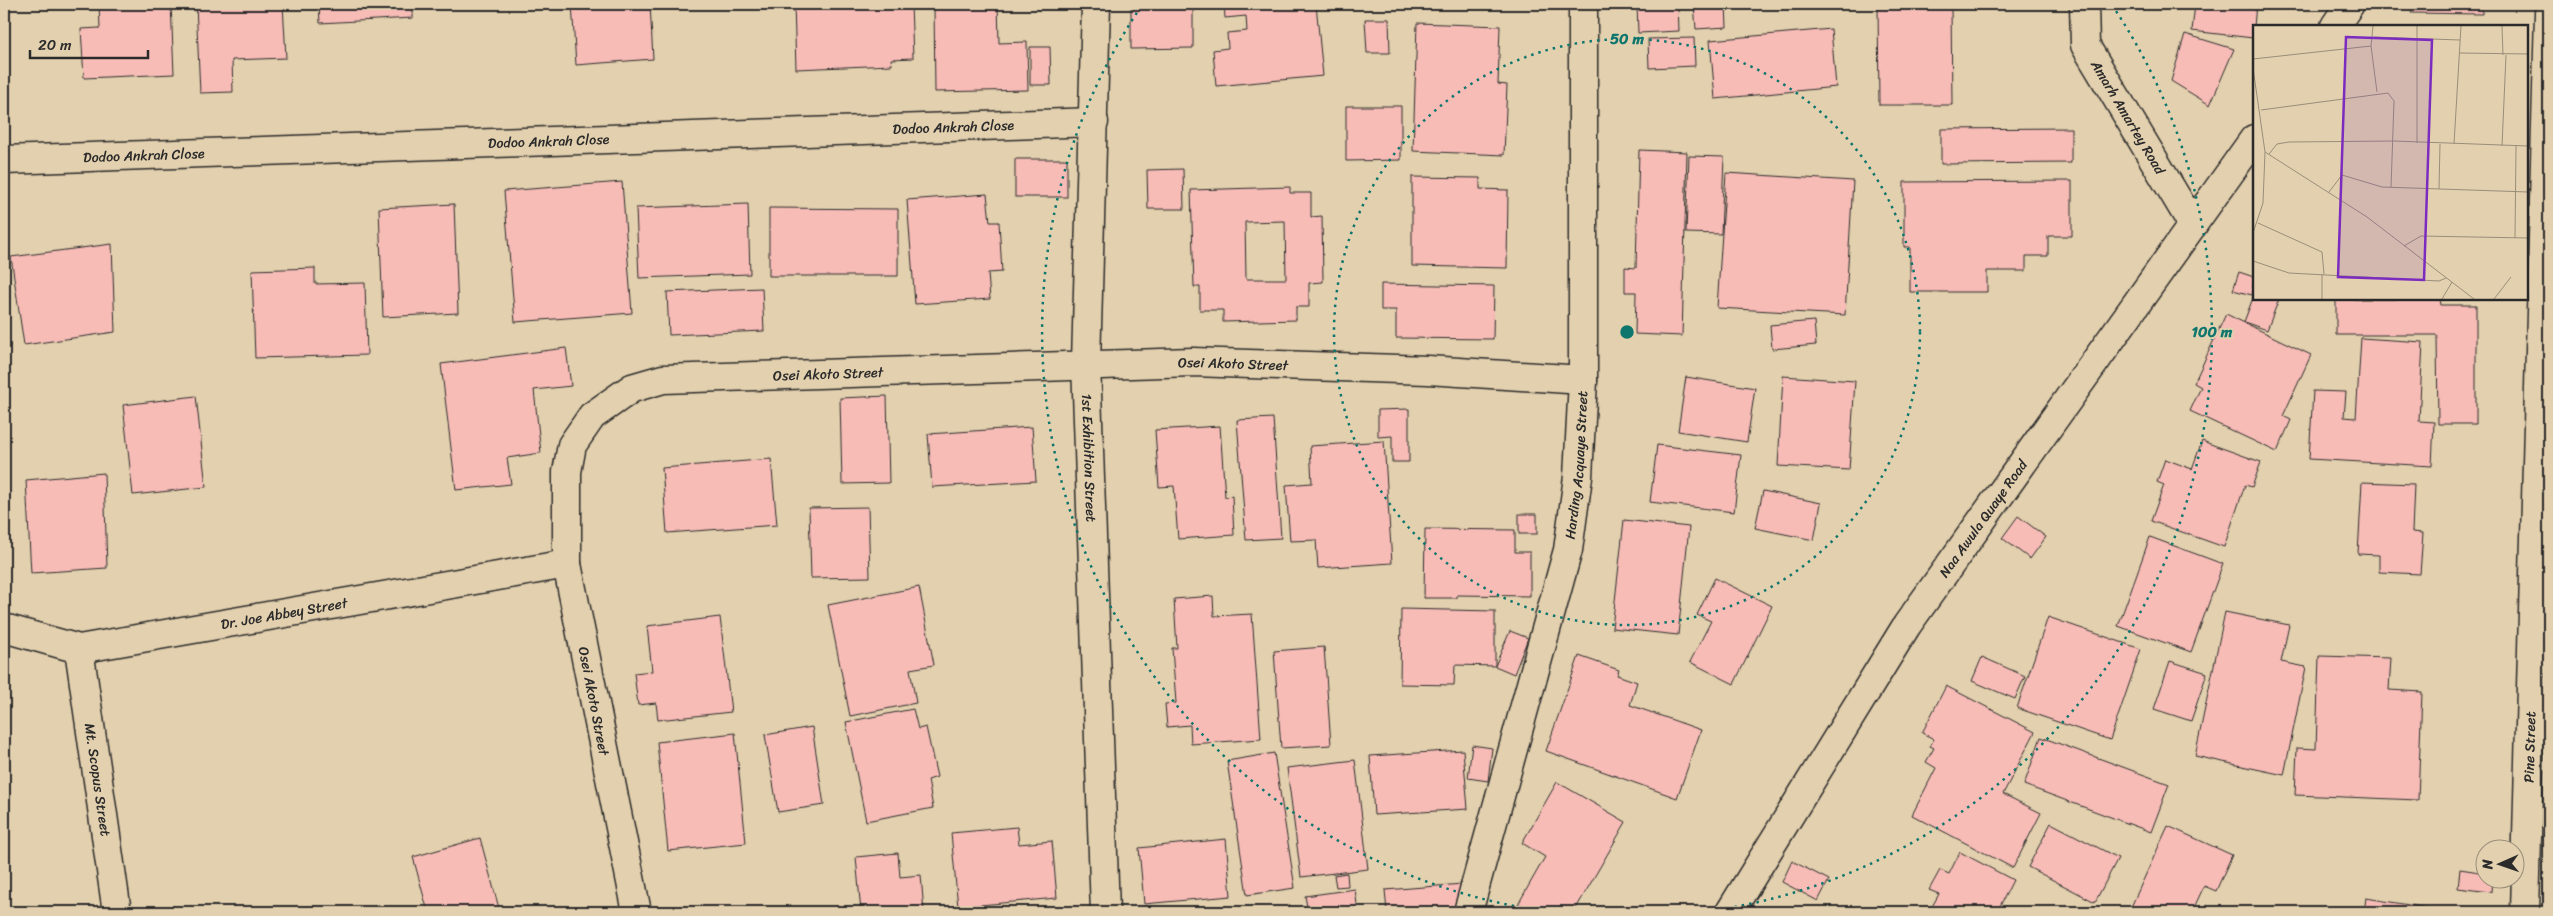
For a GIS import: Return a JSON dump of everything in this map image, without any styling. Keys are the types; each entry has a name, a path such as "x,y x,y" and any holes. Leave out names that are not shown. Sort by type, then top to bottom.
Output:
{"street":[{"name":"1st Exhibition Street","path":"1096,4 1086,363 1104,912"},
{"name":"Harding Acquaye Street","path":"1468,912 1568,550 1578,477 1583,380 1583,4"},
{"name":"Amarh Amartey Road","path":"2084,4 2085,45 2193,225"},
{"path":"2335,25 2350,4"},
{"name":"Pine Street","path":"2525,912 2549,13"},
{"name":"Dodoo Ankrah Close","path":"4,160 1094,122"},
{"name":"Naa Awula Quaye Road","path":"1730,912 1906,625 2253,140"},
{"name":"Osei Akoto Street","path":"637,912 567,564 567,472 572,445 592,416 632,388 663,379 1086,363 1193,362 1428,370 1583,380"},
{"name":"Dr. Joe Abbey Street","path":"4,628 78,649 567,564"},
{"name":"Mt. Scopus Street","path":"78,649 117,912"}],"building":[{"path":"99,4 171,4 174,74 84,78 81,29 100,28"},
{"path":"196,4 283,4 286,58 232,60 233,92 200,93"},
{"path":"319,4 413,4 413,18 320,23"},
{"path":"572,4 650,4 653,59 576,65"},
{"path":"794,4 911,4 913,58 891,59 892,65 796,69"},
{"path":"934,4 998,4 999,43 1027,42 1028,90 935,92"},
{"path":"1131,4 1193,4 1193,48 1131,49"},
{"path":"1224,4 1316,4 1323,76 1216,86 1213,50 1228,48 1227,33 1247,31 1246,16 1225,18"},
{"path":"1637,4 1678,4 1679,31 1638,33"},
{"path":"1694,4 1726,4 1727,27 1696,29"},
{"path":"1878,4 1951,4 1952,105 1879,105"},
{"path":"2195,4 2256,4 2253,38 2192,31"},
{"path":"2415,4 2482,4 2482,14 2411,13"},
{"path":"1365,19 1389,19 1390,53 1367,53"},
{"path":"1417,23 1500,26 1498,84 1507,85 1504,155 1413,151"},
{"path":"1831,29 1836,87 1715,99 1710,40"},
{"path":"2185,34 2234,49 2210,105 2171,81"},
{"path":"1694,38 1695,66 1649,68 1648,39"},
{"path":"1030,47 1050,47 1051,85 1030,85"},
{"path":"1346,106 1401,106 1401,160 1346,161"},
{"path":"2071,128 2071,163 1941,164 1941,129"},
{"path":"1639,150 1687,152 1682,336 1635,334 1636,292 1625,292 1625,267 1636,268"},
{"path":"1689,156 1724,157 1721,234 1686,233"},
{"path":"1015,159 1067,159 1067,197 1015,197"},
{"path":"1183,169 1184,209 1148,209 1147,170"},
{"path":"1726,173 1853,181 1845,315 1717,308"},
{"path":"1412,177 1480,178 1480,189 1508,190 1507,268 1412,266"},
{"path":"2072,181 2072,236 2048,236 2048,256 2026,256 2026,271 1987,271 1987,292 1910,292 1910,247 1904,247 1904,182"},
{"path":"622,182 632,313 515,322 504,191"},
{"path":"1290,187 1290,193 1311,193 1311,217 1322,216 1323,282 1309,283 1309,307 1296,307 1296,320 1223,322 1223,310 1200,310 1200,287 1194,287 1191,190","holes":["1285,221 1286,279 1246,279 1245,222"]},
{"path":"987,194 990,222 999,222 1002,272 988,273 990,299 915,304 907,200"},
{"path":"454,204 458,313 383,317 379,208"},
{"path":"748,204 750,274 639,278 636,208"},
{"path":"769,208 898,209 898,276 769,276"},
{"path":"112,244 115,332 24,345 11,257"},
{"path":"315,268 315,284 365,283 367,355 255,358 252,270"},
{"path":"2239,272 2253,277 2252,295 2233,290"},
{"path":"1381,284 1494,286 1493,339 1396,338 1396,310 1381,310"},
{"path":"762,288 764,331 669,335 667,292"},
{"path":"2253,298 2253,300 2279,300 2267,330 2244,322"},
{"path":"2336,300 2440,300 2441,305 2476,305 2476,424 2438,424 2437,335 2336,335"},
{"path":"2226,314 2311,355 2283,416 2291,420 2277,452 2190,411 2201,387 2194,383"},
{"path":"1814,321 1816,345 1772,349 1770,325"},
{"path":"2361,338 2423,342 2419,421 2434,422 2432,466 2309,459 2313,391 2346,392 2344,417 2356,418"},
{"path":"566,348 571,386 534,390 541,453 507,458 511,484 456,490 441,364"},
{"path":"1783,376 1855,381 1849,470 1778,466"},
{"path":"1686,377 1755,388 1747,442 1678,431"},
{"path":"196,396 206,487 133,495 123,405"},
{"path":"887,396 889,483 842,484 840,398"},
{"path":"1409,409 1409,462 1392,462 1392,436 1378,437 1378,410"},
{"path":"1273,418 1281,538 1246,540 1237,420"},
{"path":"1220,426 1225,497 1232,496 1234,535 1178,539 1174,486 1159,487 1155,430"},
{"path":"1032,427 1036,481 932,487 928,434"},
{"path":"1384,441 1392,563 1318,568 1316,540 1290,541 1286,485 1312,483 1310,446"},
{"path":"2202,441 2261,462 2252,487 2245,485 2224,547 2151,521 2164,485 2157,482 2165,459 2192,469"},
{"path":"1657,445 1741,455 1734,512 1650,502"},
{"path":"771,459 777,525 667,533 662,468"},
{"path":"104,473 107,568 31,573 26,480"},
{"path":"2362,482 2414,484 2412,532 2423,533 2420,574 2379,572 2379,555 2358,554"},
{"path":"1763,491 1821,503 1814,540 1755,528"},
{"path":"868,507 870,577 811,578 809,508"},
{"path":"1519,514 1537,514 1537,534 1519,534"},
{"path":"2018,516 2046,537 2030,559 2002,538"},
{"path":"1624,520 1689,527 1678,635 1612,628"},
{"path":"1425,529 1515,530 1515,552 1530,552 1530,596 1457,595 1457,598 1424,598"},
{"path":"2150,537 2223,564 2191,652 2118,626"},
{"path":"1715,578 1772,606 1734,684 1690,662 1711,621 1697,615"},
{"path":"919,587 934,665 910,669 916,703 850,716 828,605"},
{"path":"1213,596 1214,616 1252,614 1261,739 1191,744 1190,725 1167,727 1165,704 1176,703 1172,648 1177,648 1174,599"},
{"path":"1401,609 1495,611 1495,666 1455,665 1454,685 1400,684"},
{"path":"2225,612 2289,625 2281,662 2306,667 2284,775 2195,756"},
{"path":"720,617 731,712 658,720 656,703 638,705 634,673 652,671 647,626"},
{"path":"2048,617 2141,649 2110,740 2017,708"},
{"path":"1510,631 1528,638 1514,674 1495,666"},
{"path":"1324,647 1331,745 1281,748 1274,651"},
{"path":"1579,656 1619,670 1617,675 1637,682 1630,705 1701,730 1677,798 1546,751"},
{"path":"2319,656 2391,658 2389,690 2422,692 2418,800 2295,795 2297,748 2316,749"},
{"path":"1982,657 2025,676 2015,699 1972,681"},
{"path":"2170,661 2207,673 2191,721 2154,709"},
{"path":"1946,686 2035,732 2003,794 2041,813 2013,868 1912,815 1936,768 1926,762 1934,748 1930,746 1934,739 1922,733"},
{"path":"913,709 918,729 926,727 937,777 928,780 933,808 866,821 846,722"},
{"path":"812,727 824,805 778,812 765,735"},
{"path":"735,733 746,843 668,851 657,742"},
{"path":"2041,737 2169,784 2151,832 2024,785"},
{"path":"1472,745 1492,748 1488,781 1468,778"},
{"path":"1463,750 1468,809 1374,815 1370,756"},
{"path":"1274,753 1295,888 1247,895 1227,761"},
{"path":"1355,760 1368,869 1301,877 1287,768"},
{"path":"1557,782 1626,822 1574,912 1523,912 1516,908 1545,857 1522,843"},
{"path":"2051,823 2118,858 2095,902 2028,867"},
{"path":"2168,826 2232,855 2216,891 2204,886 2192,912 2143,912 2131,907"},
{"path":"1017,827 1019,844 1052,841 1057,898 958,907 951,833"},
{"path":"480,838 500,912 428,912 413,857"},
{"path":"1226,839 1231,896 1144,904 1139,848"},
{"path":"1960,852 2013,880 1997,912 1929,912 1939,894 1929,890 1940,870 1949,874"},
{"path":"898,853 900,877 921,875 924,912 861,912 856,857"},
{"path":"1792,861 1829,880 1818,901 1782,882"},
{"path":"2460,869 2476,871 2476,888 2491,888 2491,892 2458,888"},
{"path":"1347,873 1348,886 1336,887 1334,875"},
{"path":"1463,884 1465,912 1387,912 1385,890"},
{"path":"1355,889 1358,912 1308,912 1305,896"},
{"path":"2366,898 2452,912 2364,912"}]}
